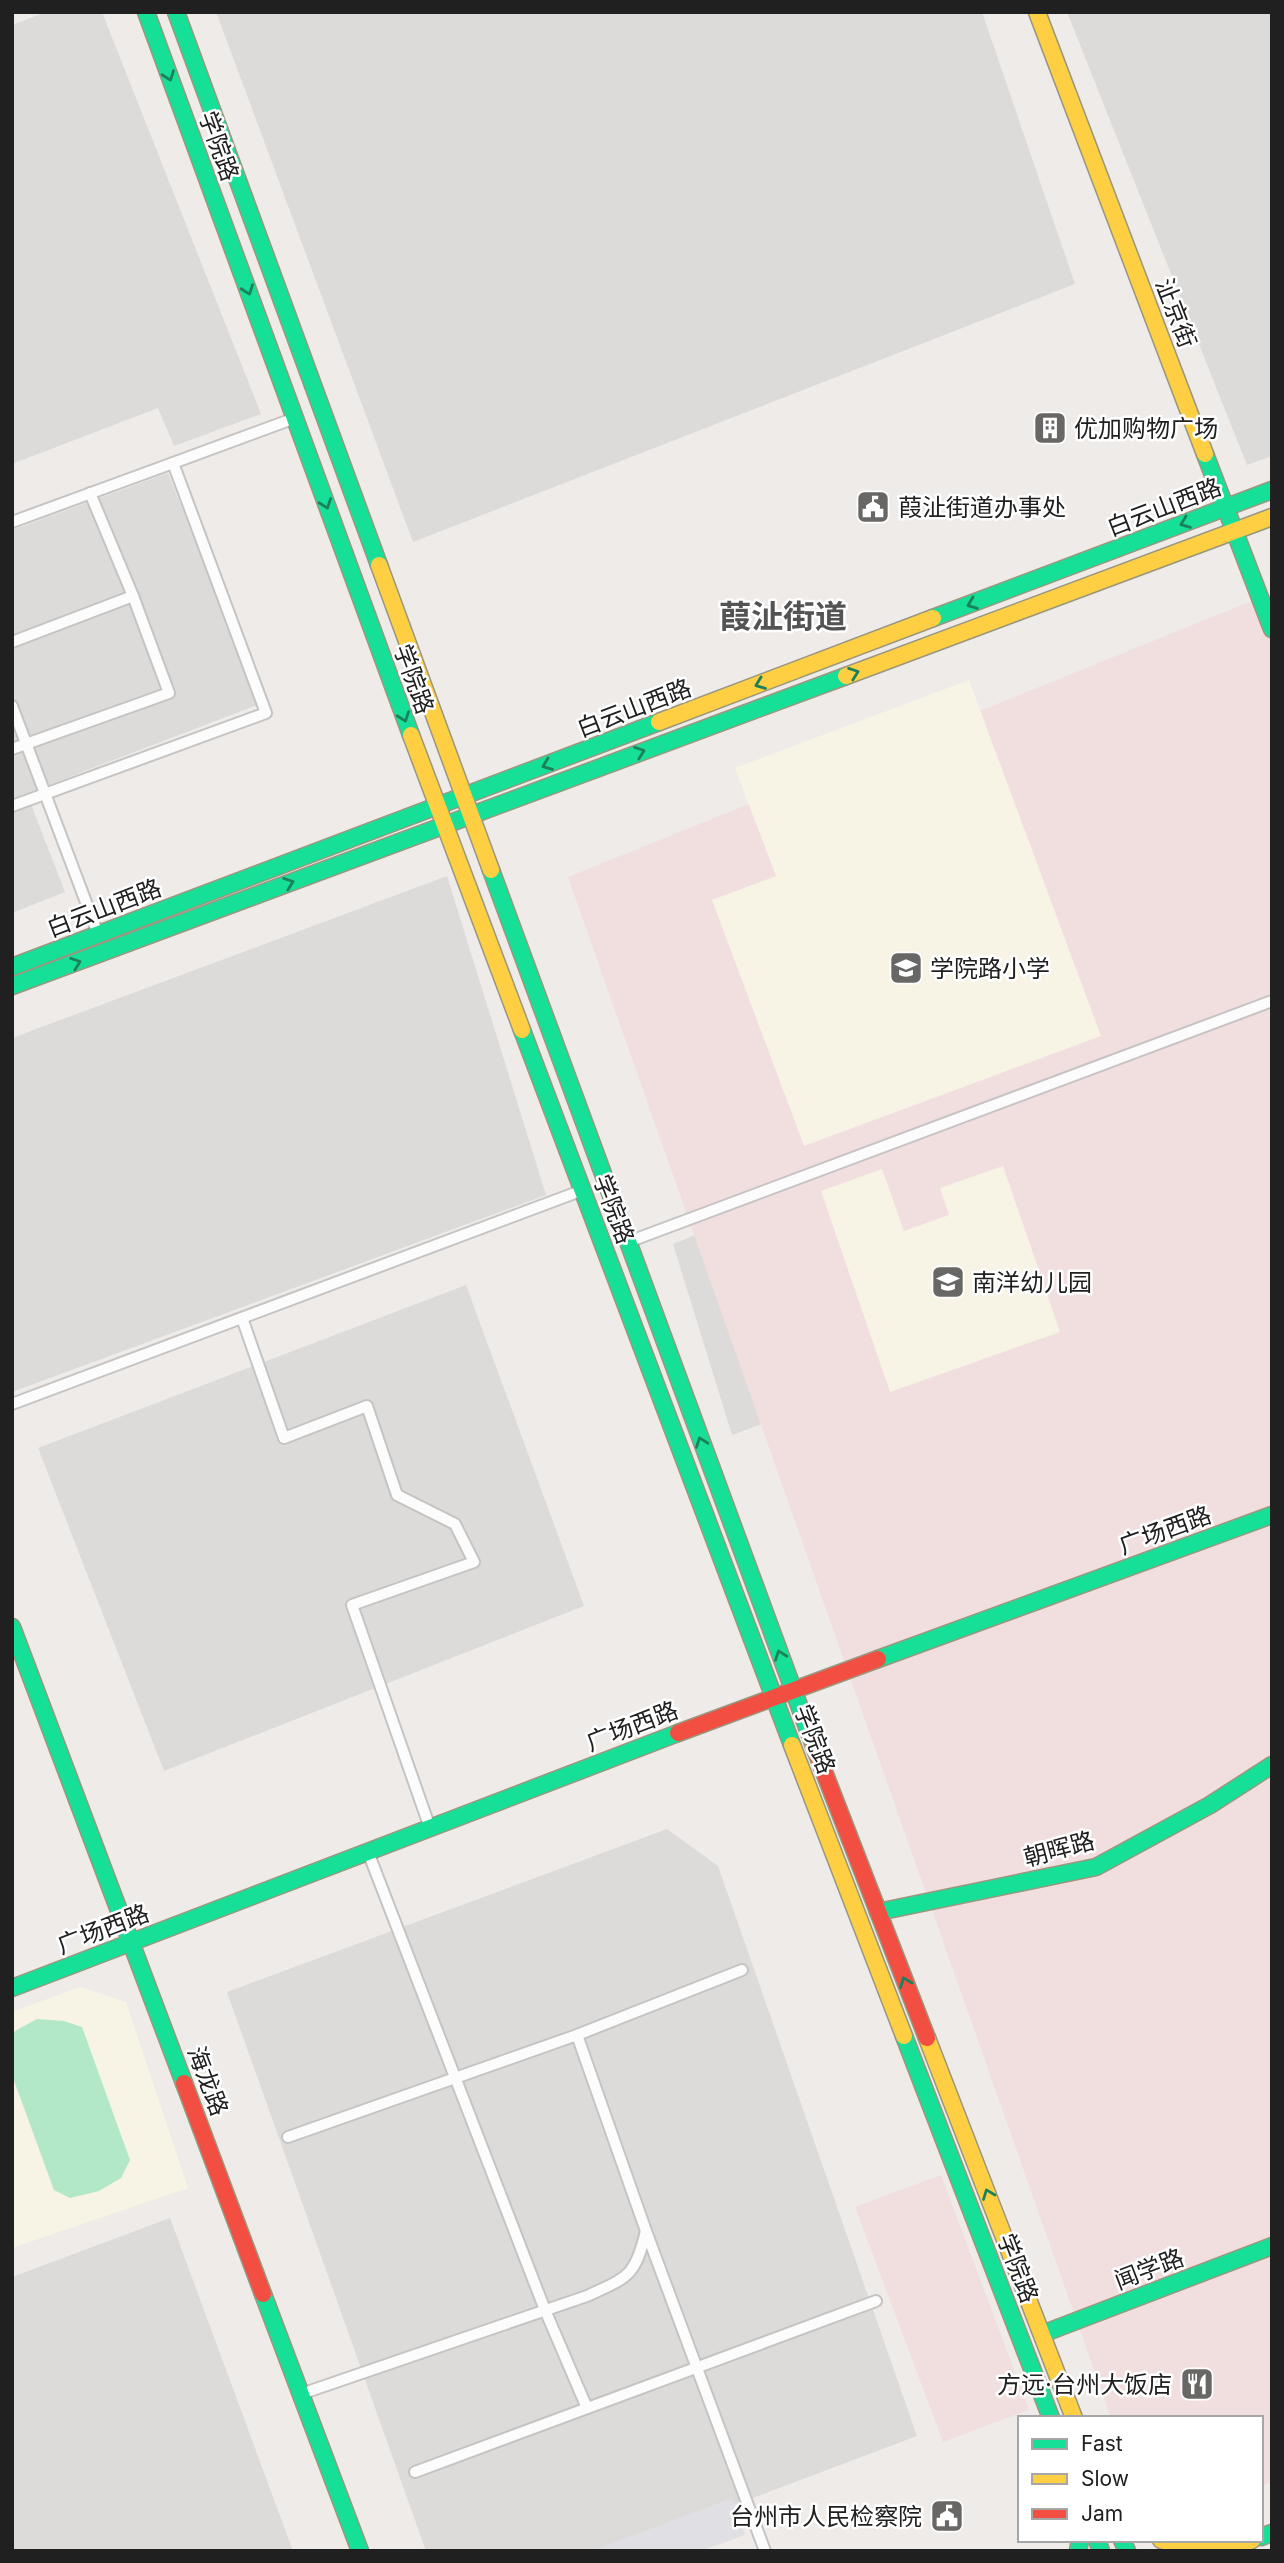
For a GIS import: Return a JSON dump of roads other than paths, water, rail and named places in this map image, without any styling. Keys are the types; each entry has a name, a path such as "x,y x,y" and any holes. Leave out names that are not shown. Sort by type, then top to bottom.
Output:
{"main road":[{"name":"学院路","path":"146,12 437,806 774,1697 1050,2416"},
{"name":"学院路","path":"176,12 792,1690 1073,2416"},
{"name":"沚京街","path":"1037,12 1272,629"},
{"name":"白云山西路","path":"12,967 1272,490"},
{"name":"白云山西路","path":"12,986 1272,517"},
{"name":"广场西路","path":"12,1988 792,1690 1272,1515"},
{"name":"海龙路","path":"12,1627 360,2551"},
{"name":"朝晖路","path":"878,1912 1096,1867 1210,1805 1272,1765"},
{"name":"闻学路","path":"1042,2334 1272,2246"},
{"path":"1167,2542 1192,2550 1224,2551 1247,2542"}],"street":[{"path":"12,522 295,418"},
{"path":"12,806 266,713 173,463"},
{"path":"12,750 169,693 133,596 90,493"},
{"path":"12,642 133,596"},
{"path":"12,705 98,934"},
{"path":"628,1242 1272,1001"},
{"path":"12,1404 583,1190"},
{"path":"242,1318 284,1438 367,1406 397,1495 455,1524 474,1562 352,1605 430,1828"},
{"path":"368,1852 545,2310 587,2408"},
{"path":"289,2137 577,2035 742,1970"},
{"path":"577,2035 646,2231 765,2551"},
{"path":"301,2394 587,2296 625,2279 639,2257 646,2231"},
{"path":"415,2472 876,2301"}],"place":[{"name":"优加购物广场","path":"1050,428"},
{"name":"葭沚街道办事处","path":"873,507"},
{"name":"学院路小学","path":"906,968"},
{"name":"南洋幼儿园","path":"948,1282"},
{"name":"方远·台州大饭店","path":"1197,2384"},
{"name":"台州市人民检察院","path":"947,2516"}],"district":[{"name":"葭沚街道","path":"783,616"}]}
